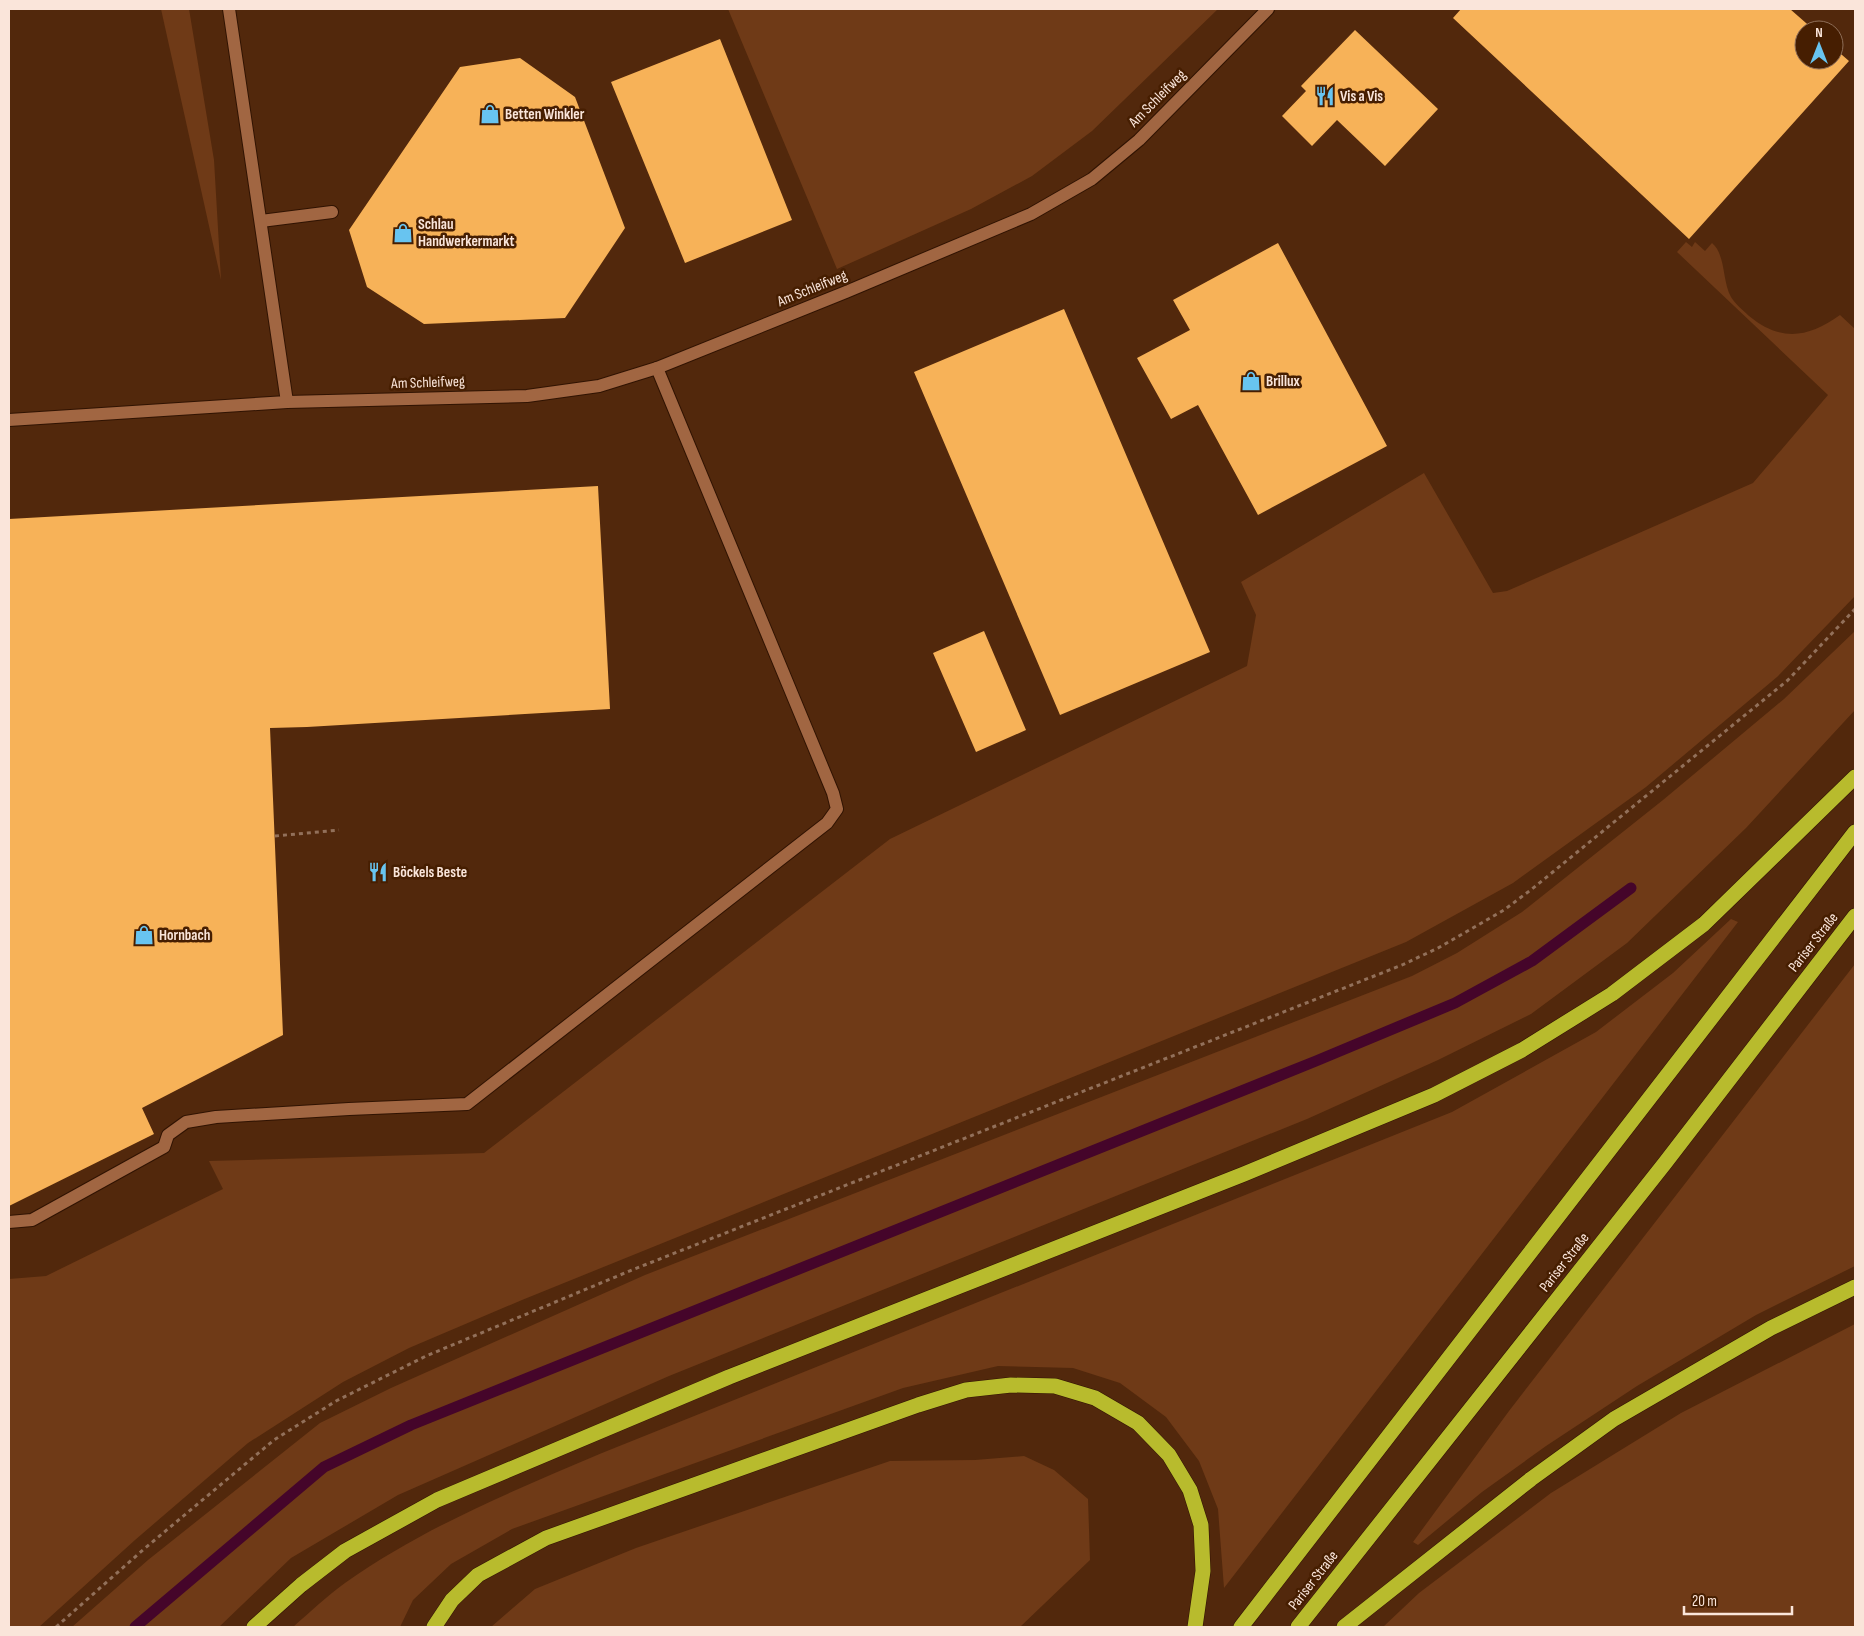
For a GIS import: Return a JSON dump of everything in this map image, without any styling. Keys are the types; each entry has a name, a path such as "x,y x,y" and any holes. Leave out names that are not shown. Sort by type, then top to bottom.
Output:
{"highway":[{"path":"254,1627 301,1585 345,1551 436,1500 729,1377 1235,1178 1362,1126 1434,1095 1522,1050 1612,994 1704,924 1855,777"},
{"path":"1241,1627 1855,832"},
{"name":"Pariser Straße","path":"1298,1627 1671,1155 1855,916"},
{"path":"1344,1627 1531,1479 1614,1419 1771,1328 1855,1287"},
{"path":"434,1627 452,1600 478,1574 546,1538 966,1390 1011,1385 1055,1386 1095,1398 1138,1423 1169,1455 1190,1490 1201,1525 1203,1571 1195,1627"}],"street":[{"path":"229,9 287,402"},
{"name":"Am Schleifweg","path":"9,420 287,402 554,394 599,386 656,368 846,292 1031,214 1092,179 1139,140 1268,9"},
{"path":"261,221 332,212"},
{"path":"9,1222 32,1220 164,1147 168,1136 186,1122 216,1117 349,1108 467,1104 827,823 837,809 833,793 656,368"}],"path":[{"path":"56,1627 144,1549 274,1440 336,1401 426,1356 632,1270 1393,969 1438,948 1504,910 1663,783 1788,680 1855,609"},
{"path":"275,836 339,830"}],"shaded area":[{"path":"161,9 189,9 214,160 221,280"},
{"path":"728,9 1218,9 1092,131 1032,176 971,209 837,269"},
{"path":"1686,242 1692,247 1695,242 1705,251 1712,243 1720,254 1726,284 1731,297 1749,316 1772,330 1794,334 1806,332 1817,329 1840,315 1855,329 1855,596 1777,677 1646,787 1513,883 1406,942 522,1300 409,1348 343,1382 248,1443 135,1540 39,1627 9,1627 9,1279 46,1276 223,1189 209,1161 484,1153 890,839 1247,666 1256,615 1241,582 1424,473 1493,593 1507,591 1753,483 1828,395 1677,252"},
{"path":"1855,631 1855,710 1746,828 1627,943 1531,1014 1438,1060 1307,1119 669,1376 398,1495 291,1558 219,1627 72,1627 148,1560 320,1423 391,1388 645,1275 1412,976 1457,953 1522,912 1663,800 1784,699"},
{"path":"1731,919 1738,922 1224,1588 1218,1509 1199,1461 1166,1417 1120,1383 1073,1368 998,1366 903,1388 512,1529 451,1564 413,1600 400,1627 293,1627 338,1588 375,1563 438,1527 502,1496 602,1453 1452,1112 1596,1032 1673,973"},
{"path":"1855,964 1855,1266 1756,1315 1637,1386 1546,1446 1482,1492 1418,1545 1413,1542 1509,1411"},
{"path":"1855,1324 1855,1627 1383,1627 1419,1593 1551,1493 1681,1413"},
{"path":"1024,1456 1054,1470 1088,1499 1090,1560 1020,1627 491,1627 535,1589 636,1548 890,1461 975,1460"}],"building":[{"path":"1461,9 1790,9 1803,20 1794,20 1794,70 1841,70 1689,239 1453,18"},
{"path":"1355,30 1438,109 1385,166 1337,120 1312,146 1282,116 1306,91 1301,86"},
{"path":"720,39 792,220 685,263 611,82"},
{"path":"1844,57 1849,61 1844,67"},
{"path":"520,58 575,97 625,228 565,318 424,324 367,287 349,230 460,67"},
{"name":"Brillux","path":"1278,243 1387,446 1258,515 1198,405 1171,419 1137,358 1190,330 1173,300"},
{"path":"1064,309 1210,652 1060,715 914,372"},
{"name":"Hornbach","path":"598,486 610,709 270,728 283,1035 142,1108 154,1134 9,1206 9,519"},
{"path":"984,631 1026,730 976,752 933,653"}],"waterway":[{"path":"135,1627 324,1467 411,1425 1316,1061 1455,1003 1532,961 1631,888"}],"place":[{"name":"Vis a Vis","path":"1325,96"},
{"name":"Betten Winkler","path":"490,114"},
{"name":"Schlau Handwerkermarkt","path":"403,233"},
{"name":"Brillux","path":"1251,381"},
{"name":"Böckels Beste","path":"378,872"},
{"name":"Hornbach","path":"144,935"}]}
